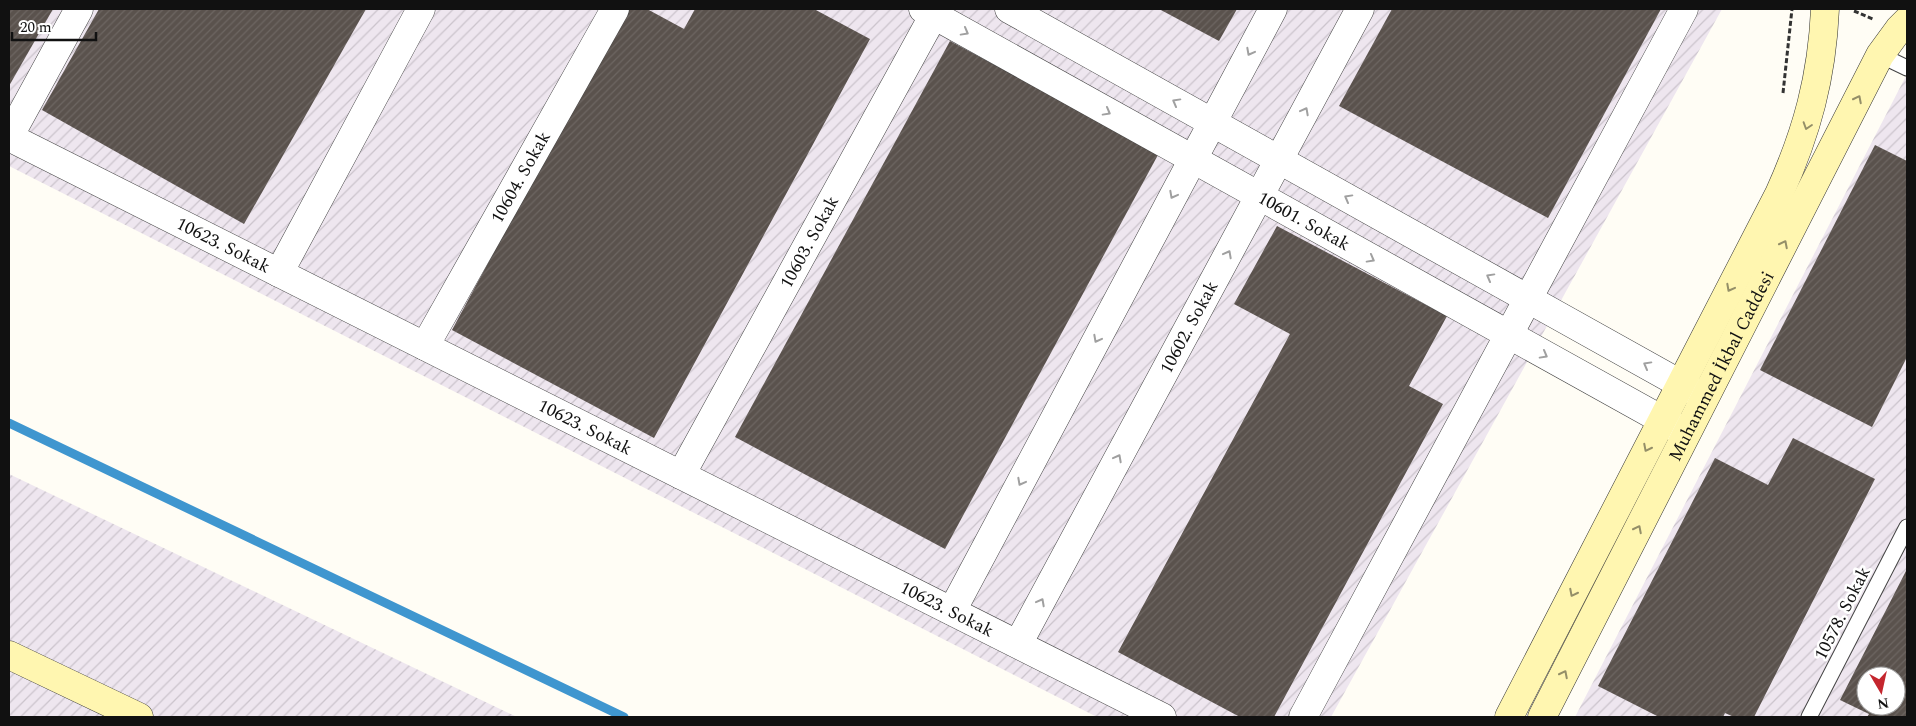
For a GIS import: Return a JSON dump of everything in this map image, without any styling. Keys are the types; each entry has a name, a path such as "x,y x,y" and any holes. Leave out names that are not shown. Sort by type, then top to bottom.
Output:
{"street":[{"path":"9,137 79,9"},
{"path":"279,273 420,9"},
{"name":"10604. Sokak","path":"425,346 615,9"},
{"path":"1009,9 1705,398"},
{"path":"952,611 1273,9"},
{"name":"10602. Sokak","path":"1018,644 1360,9"},
{"path":"1303,717 1684,9"},
{"name":"Muhammed İkbal Caddesi","path":"1509,717 1779,194 1798,153 1810,116 1818,81 1825,9"},
{"name":"10601. Sokak","path":"931,11 1687,434"},
{"name":"10603. Sokak","path":"681,475 931,11"},
{"name":"Muhammed İkbal Caddesi","path":"1542,717 1880,55 1907,21"},
{"name":"10623. Sokak","path":"9,137 1162,717"},
{"path":"9,655 139,717"}],"lane":[{"path":"1880,55 1907,68"},
{"name":"10578. Sokak","path":"1809,717 1907,527"}],"shaded area":[{"path":"9,9 1722,9 1331,717 1097,717 9,166"},
{"path":"1907,74 1907,717 1575,717"},
{"path":"9,474 517,717 9,717"}],"building":[{"path":"9,9 53,9 9,86"},
{"path":"99,9 366,9 244,224 42,110"},
{"path":"625,9 647,9 684,29 695,9 814,9 870,39 654,438 452,330"},
{"path":"1159,9 1237,9 1219,41"},
{"path":"1392,9 1661,9 1548,218 1339,106"},
{"path":"950,41 1159,153 945,549 735,437"},
{"path":"1875,145 1907,161 1907,357 1872,427 1760,370"},
{"path":"1277,226 1447,316 1409,386 1443,404 1274,717 1240,717 1118,652 1290,334 1234,304"},
{"path":"1793,438 1875,479 1754,717 1734,717 1725,713 1723,717 1659,717 1598,686 1715,458 1768,485"},
{"path":"1907,569 1907,717 1867,717 1906,716 1906,666 1857,666"},
{"path":"1856,669 1856,708 1840,700"}],"waterway":[{"path":"9,423 624,717"}]}
